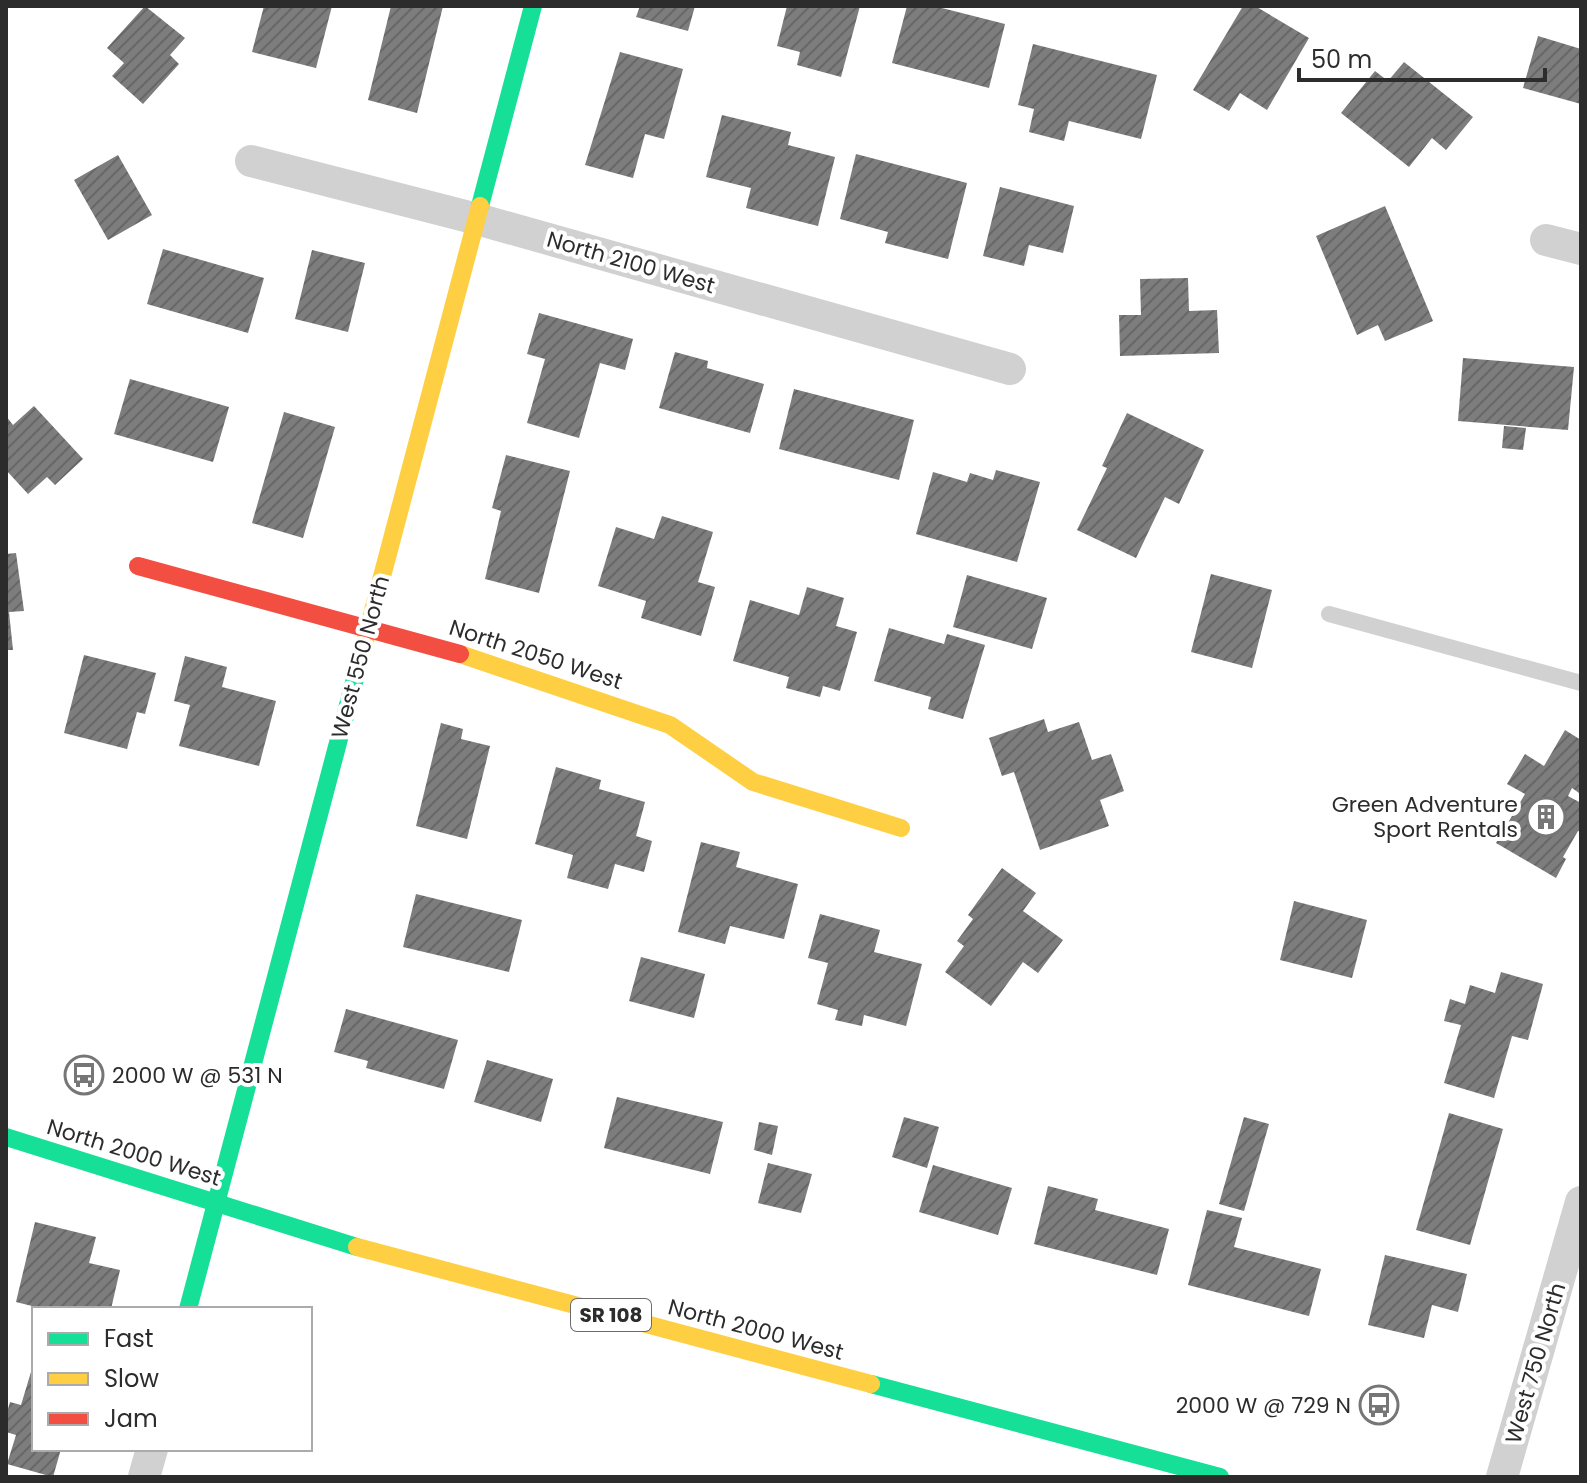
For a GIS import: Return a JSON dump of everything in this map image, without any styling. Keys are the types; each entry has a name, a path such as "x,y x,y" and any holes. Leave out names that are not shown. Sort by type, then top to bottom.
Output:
{"street":[{"name":"West 550 North","path":"189,1307 533,6"},
{"name":"North 2100 West","path":"251,161 477,219 1010,369"},
{"path":"1546,240 1581,249"},
{"name":"North 2050 West","path":"138,566 368,628 580,692 670,725 753,782 901,828"},
{"name":"North 2000 West","path":"6,1137 326,1239 1220,1477"},
{"name":"West 750 North","path":"1502,1477 1581,1202"},
{"path":"144,1477 151,1451"}],"lane":[{"path":"1329,614 1581,683"}],"building":[{"path":"145,6 185,38 170,55 179,64 143,104 112,76 124,63 107,48"},
{"path":"264,6 332,6 316,68 252,52"},
{"path":"391,6 443,6 417,113 368,100"},
{"path":"640,6 695,6 688,31 636,17"},
{"path":"787,6 860,6 841,77 797,65 800,52 777,46"},
{"path":"907,6 934,6 1005,24 989,88 892,63"},
{"path":"1243,6 1255,6 1309,38 1267,110 1240,93 1229,111 1193,90"},
{"path":"1538,36 1581,49 1581,104 1523,88"},
{"path":"1033,44 1157,75 1141,139 1069,121 1064,141 1029,132 1034,109 1018,105"},
{"path":"620,52 683,69 664,139 645,134 633,178 585,165"},
{"path":"1404,62 1473,117 1446,150 1432,138 1409,167 1341,113 1375,71 1388,81"},
{"path":"722,115 791,132 788,145 835,157 818,226 746,208 751,188 706,177"},
{"path":"856,154 967,183 948,259 885,243 888,232 840,219"},
{"path":"118,155 152,215 108,240 74,180"},
{"path":"1000,187 1074,206 1063,253 1029,245 1024,266 983,256"},
{"path":"1385,206 1433,321 1385,341 1378,325 1357,335 1316,236"},
{"path":"163,249 264,278 248,333 147,304"},
{"path":"312,250 365,263 348,332 295,319"},
{"path":"1188,278 1189,311 1217,310 1219,353 1120,356 1119,315 1141,315 1140,279"},
{"path":"539,313 633,339 625,370 600,363 579,438 527,423 545,359 527,354"},
{"path":"675,352 708,361 707,368 764,384 750,433 659,408"},
{"path":"1463,358 1574,367 1568,430 1458,421"},
{"path":"130,379 229,407 213,462 114,434"},
{"path":"794,389 914,420 899,480 779,449"},
{"path":"34,406 83,459 55,485 47,477 28,494 6,470 6,416 13,425"},
{"path":"284,412 335,427 303,538 252,523"},
{"path":"1127,413 1204,450 1179,504 1165,497 1136,558 1077,530 1107,468 1102,466"},
{"path":"1504,426 1526,428 1523,450 1502,448"},
{"path":"506,455 570,471 539,593 485,579 501,511 492,508"},
{"path":"996,470 1040,482 1017,562 916,534 933,472 967,482 970,473 993,480"},
{"path":"662,516 713,532 698,582 715,587 701,636 641,618 646,601 598,586 616,527 654,539"},
{"path":"16,553 24,611 9,612 13,650 6,650 6,554"},
{"path":"1211,574 1272,590 1252,668 1191,652"},
{"path":"967,575 1047,598 1032,649 953,627"},
{"path":"807,587 844,598 836,626 857,632 840,691 823,686 820,697 786,688 789,677 733,661 750,600 799,615"},
{"path":"889,628 944,644 947,634 985,645 963,719 928,709 931,697 874,681"},
{"path":"84,655 156,673 145,714 137,712 127,749 64,733"},
{"path":"185,656 227,667 222,687 276,701 259,766 179,746 190,705 174,701"},
{"path":"1044,719 1048,732 1079,722 1092,760 1111,754 1124,791 1100,800 1109,826 1040,850 1014,772 1002,776 989,738"},
{"path":"441,723 463,729 461,739 490,746 467,839 416,826"},
{"name":"Green Adventure Sport Rentals","path":"1565,730 1581,740 1581,790 1579,793 1572,788 1568,796 1581,803 1581,832 1578,831 1563,857 1566,859 1556,878 1496,843 1525,794 1507,784 1525,754 1544,766"},
{"path":"556,767 601,780 599,789 645,802 636,836 652,841 644,872 615,864 608,889 567,878 573,855 535,844"},
{"path":"701,842 740,852 736,867 798,884 784,939 730,926 725,944 678,932"},
{"path":"1002,868 1036,893 1023,911 1063,940 1038,973 1023,962 991,1006 945,972 964,946 957,941 973,919 968,915"},
{"path":"416,894 522,920 509,972 403,947"},
{"path":"1294,901 1367,920 1352,978 1280,960"},
{"path":"820,914 880,930 874,952 922,964 906,1026 864,1015 862,1026 835,1020 838,1010 817,1004 828,963 808,958"},
{"path":"641,957 705,974 694,1018 629,1001"},
{"path":"1501,972 1543,984 1528,1040 1512,1036 1494,1098 1444,1083 1461,1025 1444,1021 1450,999 1465,1004 1470,985 1495,993"},
{"path":"346,1009 458,1040 444,1089 366,1068 368,1061 334,1052"},
{"path":"487,1060 553,1079 541,1122 474,1102"},
{"path":"617,1097 723,1122 710,1174 604,1148"},
{"path":"1449,1113 1503,1129 1470,1245 1416,1230"},
{"path":"904,1117 939,1127 927,1168 892,1157"},
{"path":"1244,1117 1269,1124 1244,1211 1219,1204"},
{"path":"759,1122 778,1126 772,1155 754,1150"},
{"path":"768,1163 812,1174 801,1213 758,1203"},
{"path":"933,1165 1012,1188 998,1235 919,1212"},
{"path":"1048,1186 1098,1199 1095,1210 1169,1229 1157,1275 1034,1244"},
{"path":"1207,1210 1242,1218 1234,1247 1321,1269 1309,1316 1188,1285"},
{"path":"35,1222 96,1237 89,1263 120,1270 111,1307 36,1307 16,1302"},
{"path":"1385,1255 1467,1274 1458,1312 1432,1305 1424,1338 1368,1325"},
{"path":"31,1372 32,1451 60,1451 53,1477 7,1464 16,1435 6,1432 6,1416 10,1402 21,1405"}],"traffic: fast":[{"path":"480,206 533,6"},
{"path":"189,1307 357,671"},
{"path":"6,1137 357,1247"},
{"path":"871,1384 1220,1477"}],"traffic: slow":[{"path":"357,671 480,206"},
{"path":"460,654 670,725 753,782 901,828"},
{"path":"357,1247 871,1384"}],"traffic: jam":[{"path":"138,566 460,654"}],"place":[{"name":"Green Adventure Sport Rentals","path":"1546,817"},
{"name":"2000 W @ 531 N","path":"84,1075"},
{"name":"2000 W @ 729 N","path":"1379,1405"}]}
